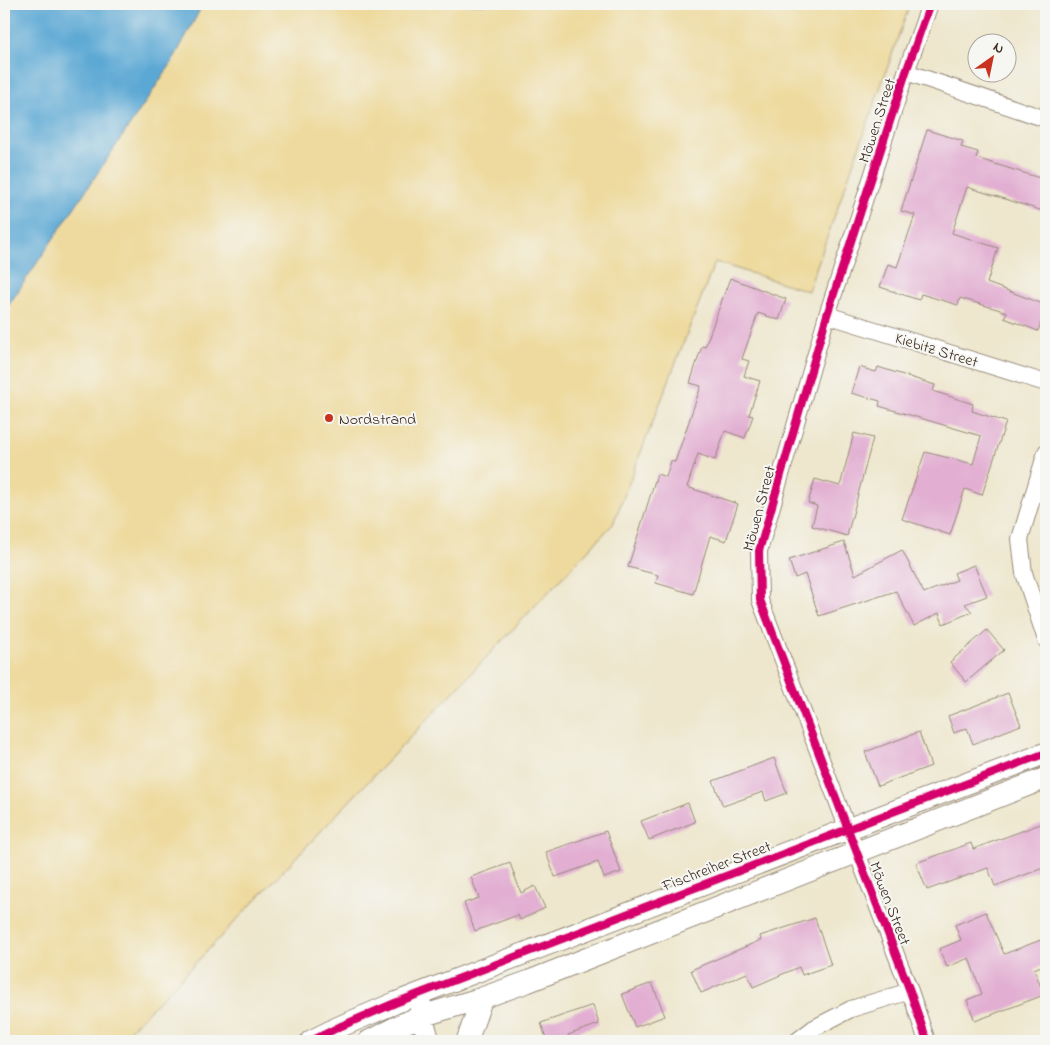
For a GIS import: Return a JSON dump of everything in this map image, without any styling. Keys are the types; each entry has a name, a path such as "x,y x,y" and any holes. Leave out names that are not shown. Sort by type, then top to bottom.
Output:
{"street":[{"name":"Möwen Street","path":"927,1041 849,829 760,600 758,576 759,552 827,315 930,4"},
{"path":"906,72 1046,119"},
{"name":"Kiebitz Street","path":"827,315 1046,383"},
{"path":"1046,452 1020,539 1024,573 1046,640"},
{"name":"Fischreiher Street","path":"311,1041 395,1003 1046,753"},
{"path":"369,1041 403,1033 422,1016 527,982 1046,778"},
{"path":"797,1041 814,1028 851,1009 910,991"},
{"path":"418,994 429,1041"},
{"path":"467,1041 482,998"},
{"path":"395,1003 403,1033"}],"sand":[{"name":"Nordstrand","path":"203,4 910,4 808,291 715,262 613,524 168,992 118,1041 4,1041 4,312 171,64"}],"water":[{"path":"4,4 203,4 171,64 4,312"}],"building":[{"path":"927,130 963,141 961,147 978,152 976,158 1046,180 1046,212 967,187 952,233 998,248 987,283 1046,305 1038,331 1004,318 1007,312 960,298 958,305 921,294 919,300 880,287 888,264 897,267 915,215 901,211"},
{"path":"730,278 786,299 779,320 758,313 742,359 749,361 744,376 760,381 749,415 753,416 745,438 725,431 715,460 698,454 687,487 738,504 726,541 710,536 693,594 656,583 658,575 628,567 657,474 666,477 671,461 675,462 701,386 690,383 702,346 705,347"},
{"path":"859,367 876,372 878,367 935,385 933,391 973,404 972,411 1006,422 982,495 965,489 950,535 902,519 925,452 973,464 981,436 879,406 880,401 851,393"},
{"path":"854,433 873,438 847,536 812,526 817,506 808,503 815,479 840,486"},
{"path":"844,542 855,575 902,550 924,593 957,580 954,573 974,565 987,596 965,604 972,612 943,624 939,613 914,626 896,591 819,616 805,574 795,578 789,560"},
{"path":"987,630 1004,650 966,682 950,662"},
{"path":"1008,693 1021,725 973,744 967,728 954,733 948,716"},
{"path":"919,732 931,766 878,786 865,752"},
{"path":"774,758 787,793 766,801 763,792 723,806 713,781"},
{"path":"688,803 695,822 649,840 641,821"},
{"path":"1046,822 1046,867 995,886 988,868 927,890 916,863 971,843 973,849"},
{"path":"606,831 621,872 604,878 598,862 555,877 546,852"},
{"path":"510,863 521,893 535,886 545,908 520,920 518,915 475,931 464,903 479,898 471,877"},
{"path":"986,912 1004,954 1046,938 1046,964 1034,969 1044,995 975,1021 967,1000 982,994 969,958 947,967 939,949 961,940 955,925"},
{"path":"815,918 831,965 802,975 799,967 753,987 747,973 701,993 691,970 761,940 760,936"},
{"path":"652,983 665,1016 635,1027 622,994"},
{"path":"593,1005 599,1024 568,1035 570,1041 547,1041 541,1023"}],"cycle path":[{"path":"927,1041 910,991 760,600 759,551 827,315 930,4"},
{"path":"311,1041 395,1003 1046,753"}],"place":[{"name":"Nordstrand","path":"329,418"}]}
